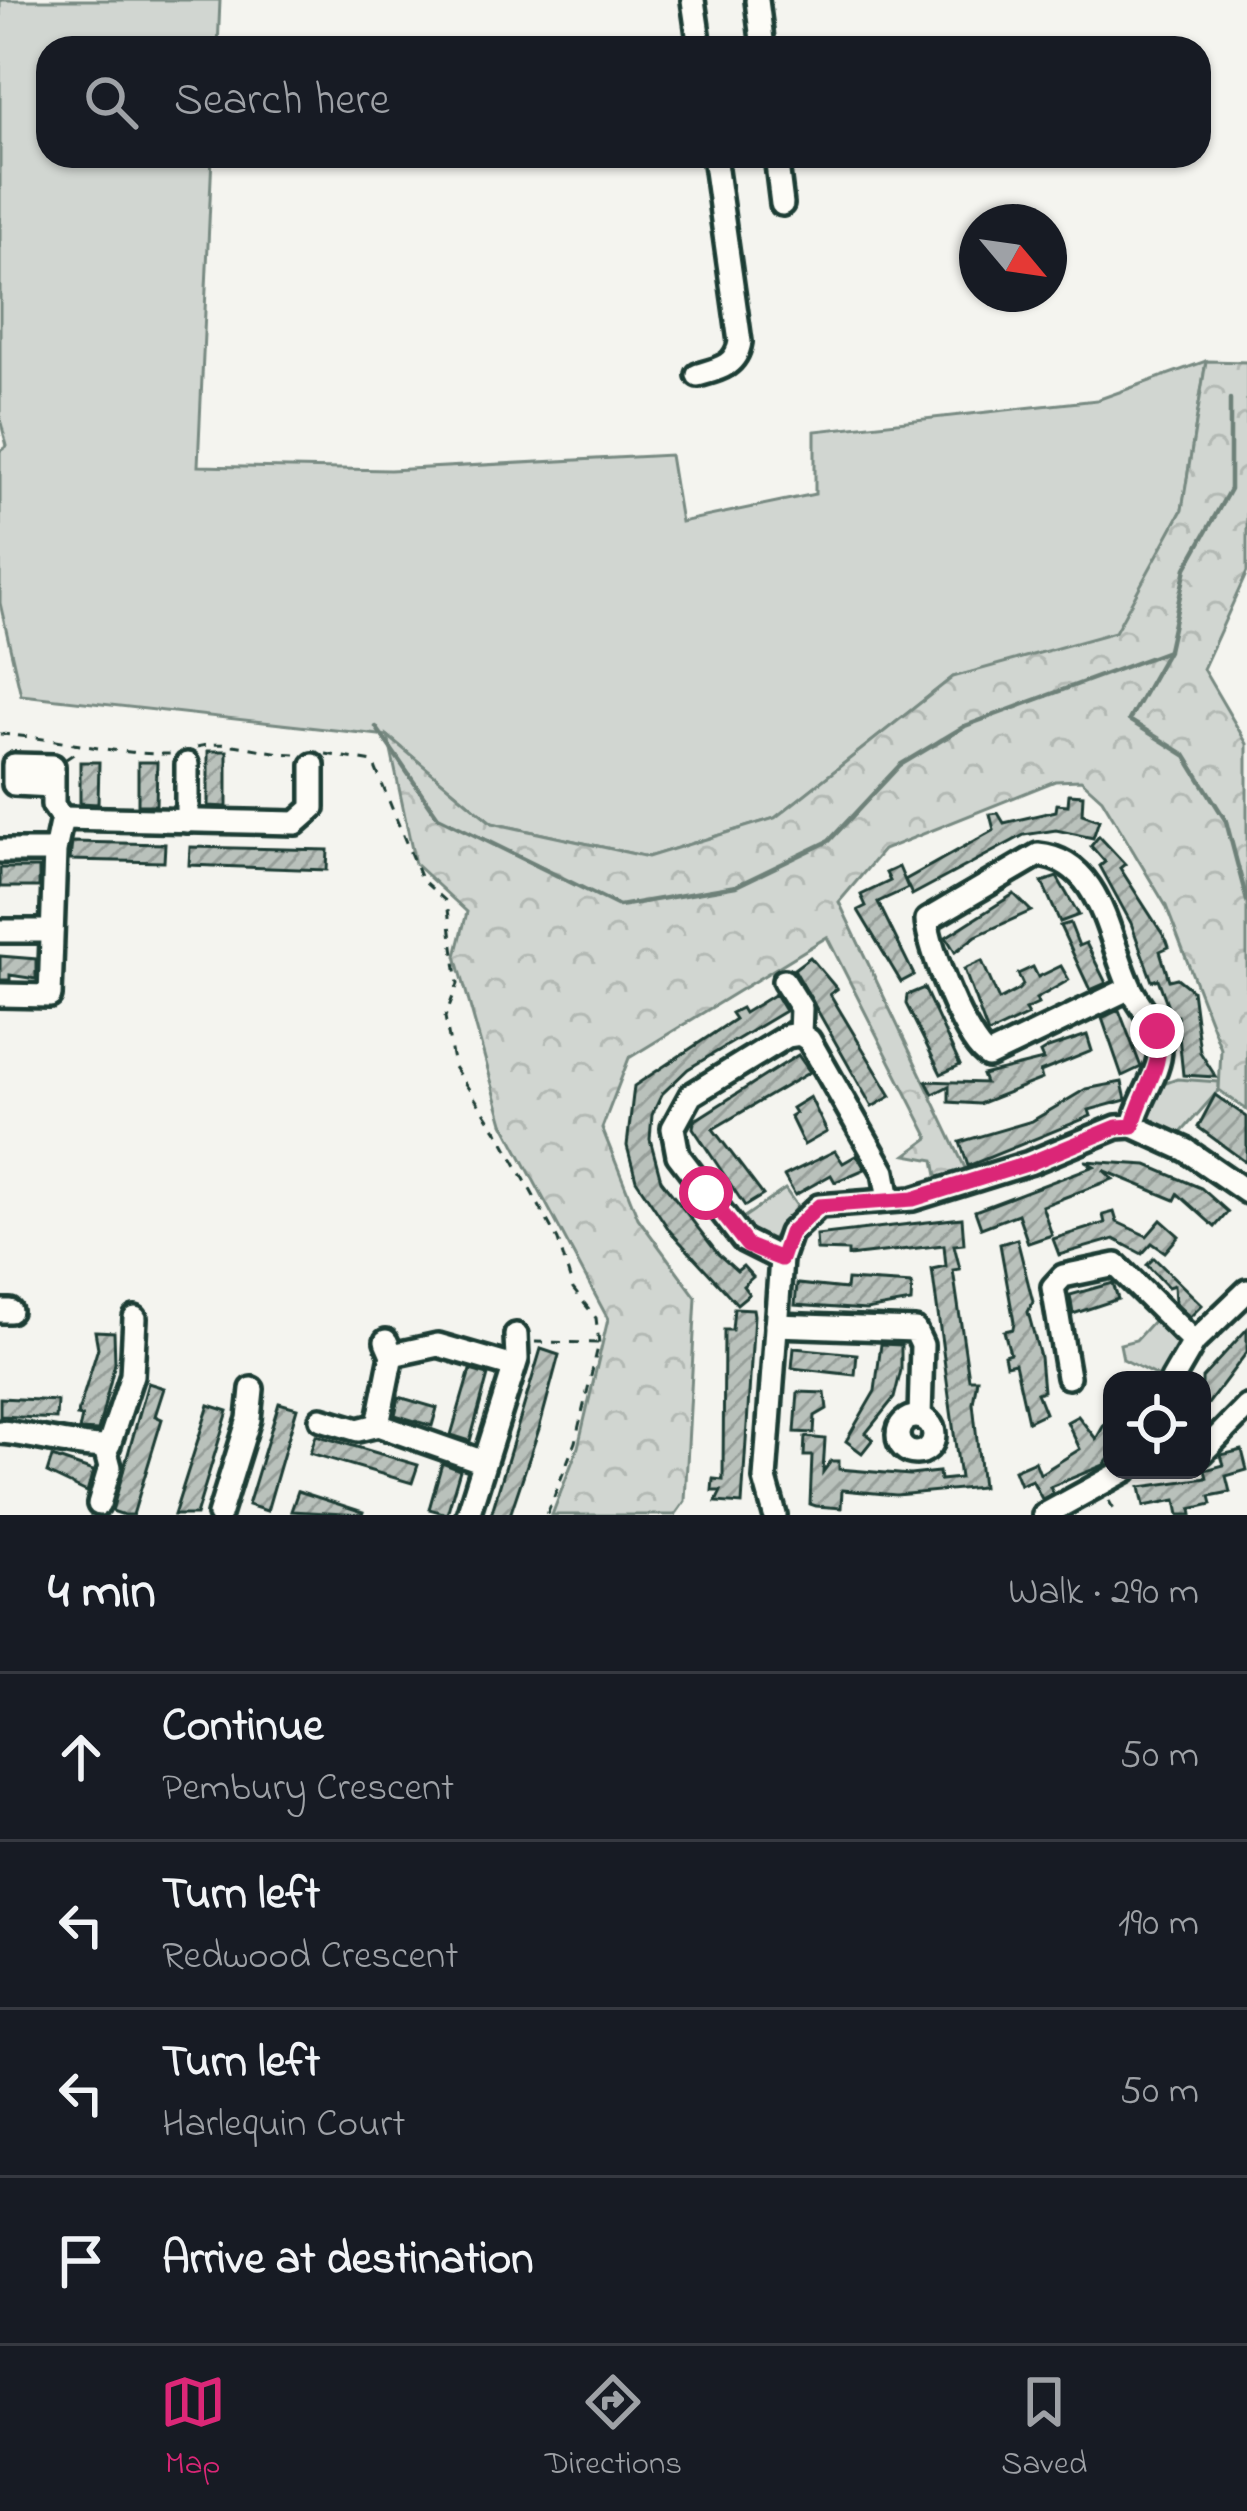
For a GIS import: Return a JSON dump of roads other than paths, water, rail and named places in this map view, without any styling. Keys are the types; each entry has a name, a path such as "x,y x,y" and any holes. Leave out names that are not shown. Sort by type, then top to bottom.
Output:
{"street":[{"path":"693,0 698,36"},
{"path":"757,0 762,36"},
{"path":"698,375 727,366 738,356 740,342 717,168"},
{"path":"778,168 782,204"},
{"path":"187,764 187,821"},
{"path":"62,818 296,824 313,808 313,765"},
{"path":"0,995 50,996 56,851 62,818 53,805 53,786"},
{"path":"0,851 56,851"},
{"path":"1130,988 988,1056 977,1050 954,1004 927,920 1028,858 1058,858 1088,884 1130,988 1157,1031 1160,1047 1133,1126"},
{"path":"0,931 52,931"},
{"path":"784,981 801,1008 800,1034"},
{"path":"781,1259 743,1240 678,1155 673,1127 691,1095 787,1036 800,1034 809,1040 878,1159 890,1200"},
{"path":"775,1515 765,1479 781,1259 790,1233 819,1206 890,1200 965,1184 1098,1133 1133,1126 1186,1150 1247,1192"},
{"path":"1068,1377 1053,1287 1063,1276 1106,1263 1129,1274 1194,1342"},
{"path":"1177,1371 1194,1342 1247,1291"},
{"path":"0,1432 40,1433 93,1450 105,1448 114,1437 132,1375 135,1318"},
{"path":"776,1325 916,1330 922,1346 920,1418"},
{"path":"468,1515 514,1367 516,1338"},
{"path":"1063,1345 1086,1339"},
{"path":"378,1425 389,1348 439,1346 514,1367"},
{"path":"222,1514 253,1389"},
{"path":"1211,1445 1247,1407"},
{"path":"321,1419 358,1430 378,1425 484,1462"},
{"path":"99,1504 110,1467 105,1448"},
{"path":"1044,1515 1112,1479"}],"waterway":[{"path":"1168,650 1186,568 1230,489 1230,399"},
{"path":"376,727 438,817 619,906 736,886 829,841 900,765 965,726 1168,651 1129,720 1185,755 1226,821 1247,901"}]}
